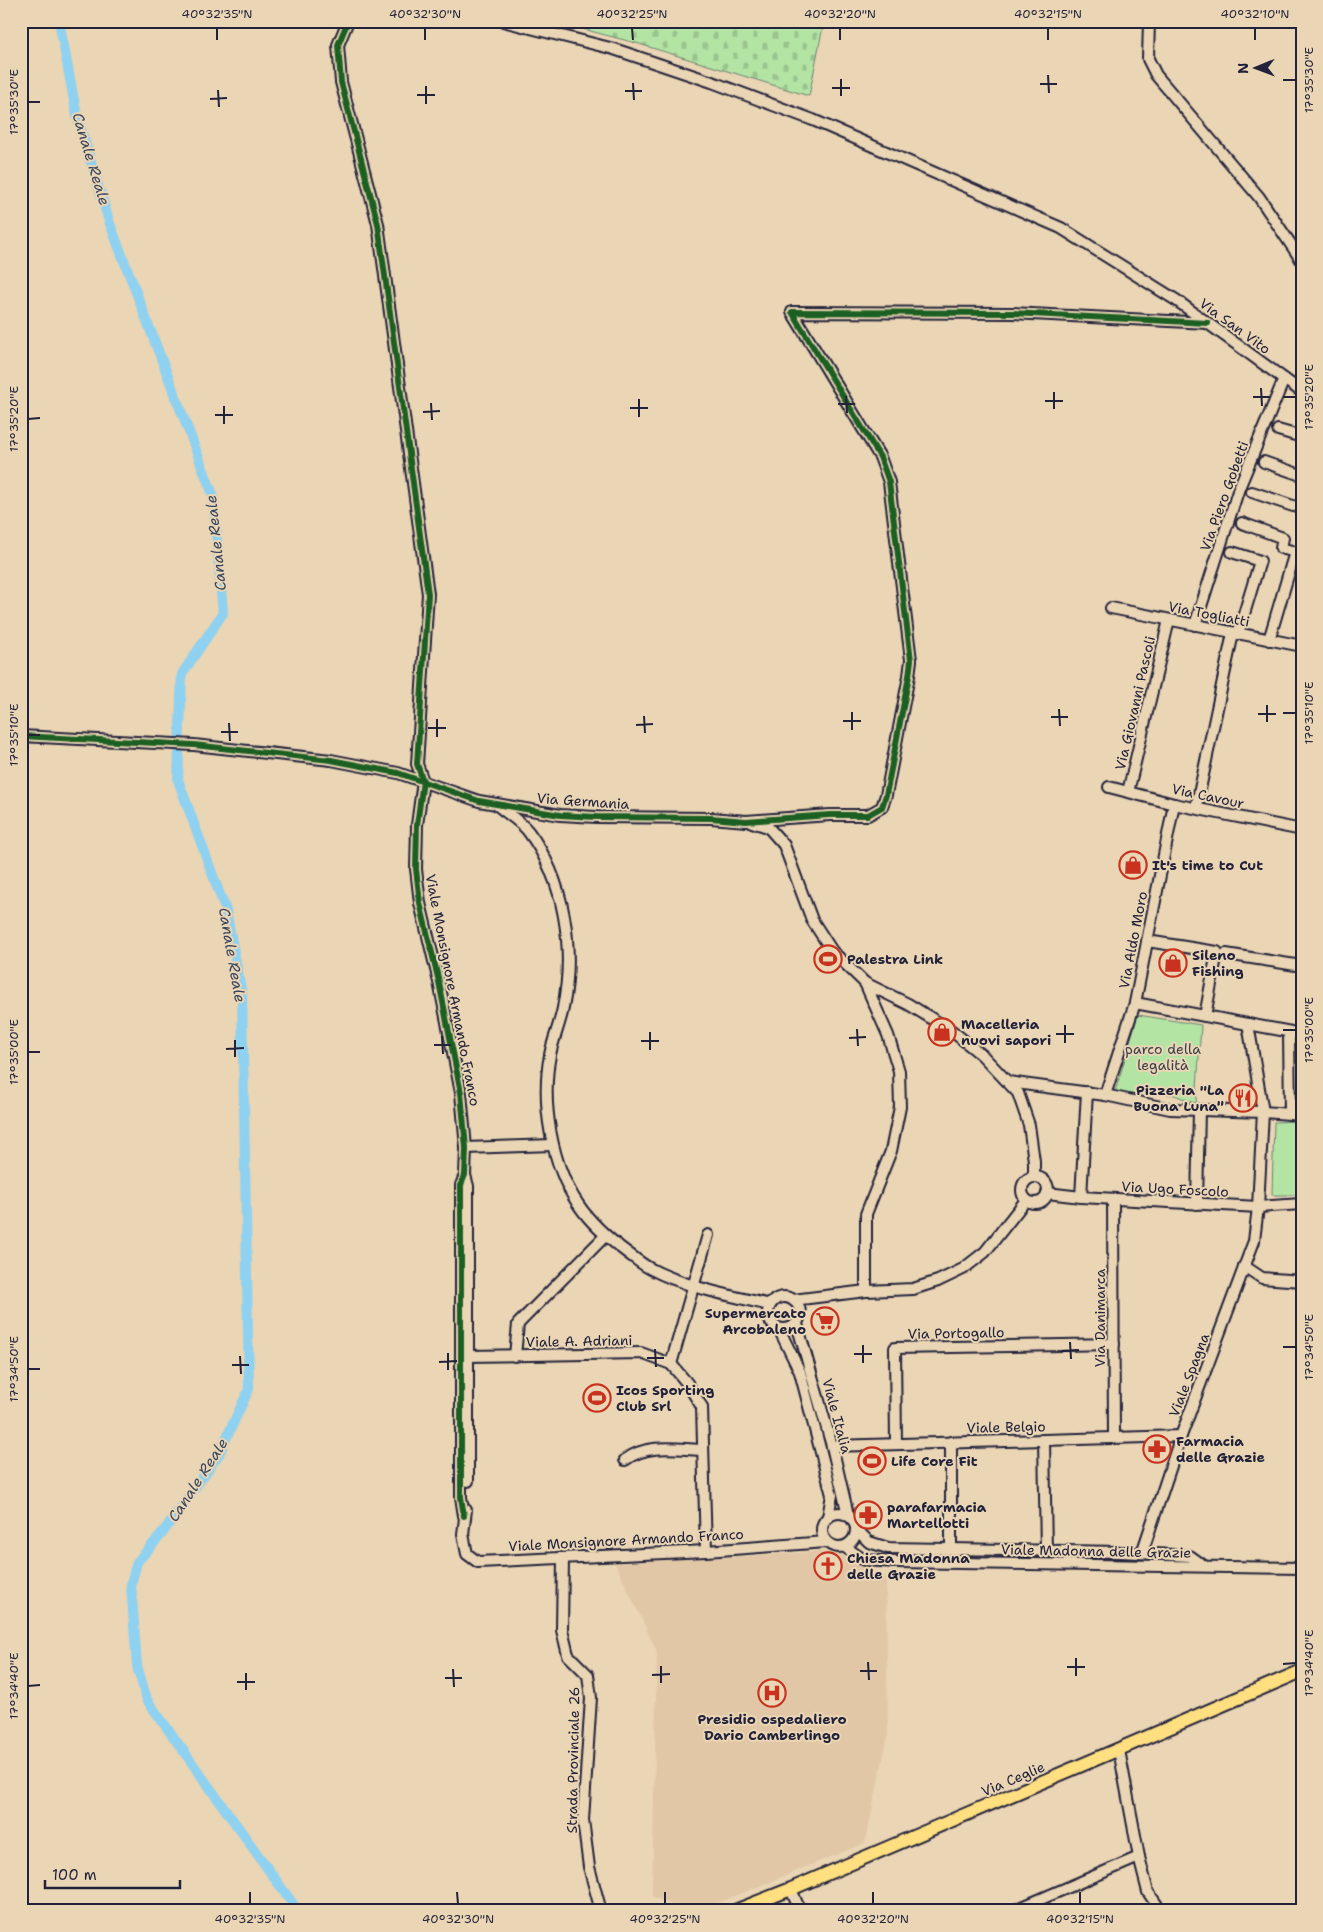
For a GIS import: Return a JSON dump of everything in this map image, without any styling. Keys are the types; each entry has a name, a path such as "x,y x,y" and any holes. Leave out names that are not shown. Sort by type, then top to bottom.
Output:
{"main road":[{"name":"Via Ceglie","path":"735,1911 791,1889 1302,1671"}],"street":[{"path":"348,21 338,45 341,82 378,224 428,594 417,764 423,781"},
{"name":"Via San Vito","path":"503,21 614,49 712,82 813,120 1061,228 1114,259 1176,300 1302,392"},
{"path":"1149,21 1148,59 1156,74 1259,197 1302,261"},
{"path":"746,820 830,815 868,815 882,807 886,795 911,660 889,482 880,457 792,312 1012,313 1208,323"},
{"name":"Via Piero Gobetti","path":"1195,625 1239,488 1284,379"},
{"path":"1278,430 1302,438"},
{"path":"1264,462 1298,474"},
{"path":"1252,492 1293,506"},
{"path":"1242,523 1283,538 1281,548 1298,553 1269,640"},
{"path":"1196,808 1235,633 1260,561 1232,552"},
{"name":"Via Togliatti","path":"1111,608 1302,646"},
{"name":"Via Giovanni Pascoli","path":"1128,792 1169,620"},
{"name":"Via Germania","path":"21,736 194,745 331,760 398,773 479,801 560,814 596,817 746,820"},
{"name":"Viale Monsignore Armando Franco","path":"423,781 416,825 416,869 419,894 461,1093 466,1148 469,1356 468,1502 464,1516"},
{"name":"Via Cavour","path":"1109,787 1174,804 1302,830"},
{"path":"496,804 527,830 546,859 560,900 568,936 568,973 563,1008 550,1056 547,1094 552,1145 578,1204 605,1236 649,1269 693,1287 770,1305"},
{"name":"Via Aldo Moro","path":"1174,804 1135,1003 1302,1034"},
{"path":"746,820 768,828 784,845 812,920 832,951 865,984 908,1004 952,1031 982,1055 1018,1094 1029,1125 1034,1176"},
{"path":"1147,941 1217,952 1205,1016"},
{"path":"1226,954 1302,966"},
{"path":"865,984 888,1035 899,1071 900,1107 891,1151 866,1214 866,1291"},
{"path":"1105,1095 1135,1003"},
{"name":"Viale Spagna","path":"1142,1553 1181,1436 1254,1241 1258,1207 1263,1112 1248,1024"},
{"path":"1289,1032 1290,1114"},
{"path":"1008,1082 1087,1092 1170,1109 1302,1115"},
{"path":"1081,1197 1087,1092"},
{"path":"1197,1204 1199,1110"},
{"path":"466,1148 552,1145"},
{"name":"Viale Monsignore Armando Franco","path":"465,1175 461,1185 461,1488 464,1516 463,1534 467,1554 478,1562 706,1551 826,1542"},
{"path":"1034,1176 1041,1178 1046,1183 1047,1193 1042,1202 1035,1203 1026,1200 1021,1190 1023,1183 1028,1178 1034,1176"},
{"name":"Via Ugo Foscolo","path":"1047,1193 1081,1197 1258,1207 1302,1204"},
{"name":"Via Danimarca","path":"1113,1199 1114,1437"},
{"path":"793,1300 800,1309 799,1319 796,1324 787,1330 774,1326 768,1317 770,1305 774,1300 782,1297 793,1300 866,1291 913,1288 938,1281 963,1269 985,1252 1026,1200"},
{"path":"671,1364 708,1235"},
{"path":"515,1356 518,1324 605,1236"},
{"path":"1244,1266 1262,1278 1302,1281"},
{"name":"Viale Italia","path":"796,1324 832,1446 848,1515"},
{"name":"Viale Italia","path":"779,1329 800,1372 816,1432 832,1495 828,1517"},
{"name":"Via Portogallo","path":"896,1444 895,1348 1114,1344"},
{"name":"Viale A. Adriani","path":"469,1356 641,1353 671,1364 687,1383 702,1407 706,1551"},
{"name":"Viale Belgio","path":"832,1446 1181,1436"},
{"path":"1044,1440 1046,1550"},
{"path":"951,1442 951,1549"},
{"path":"625,1460 633,1454 650,1449 703,1450"},
{"path":"836,1513 848,1515 856,1524 857,1530 852,1542 845,1547 831,1546 826,1542 822,1526 828,1517 836,1513"},
{"name":"Viale Madonna delle Grazie","path":"857,1530 869,1542 888,1548 1142,1553 1190,1556 1204,1566"},
{"name":"Viale Madonna delle Grazie","path":"845,1547 864,1560 896,1562 1204,1566"},
{"name":"Strada Provinciale 26","path":"563,1558 562,1630 568,1655 588,1675 591,1698 583,1820 588,1868 600,1911"},
{"path":"1204,1566 1302,1568"},
{"path":"1119,1750 1139,1856 1148,1892 1161,1911"},
{"path":"1013,1911 1139,1856"},
{"path":"791,1889 800,1911"}],"shaded area":[{"name":"Presidio ospedaliero Dario Camberlingo","path":"834,1551 886,1578 888,1736 865,1843 703,1909 682,1910 652,1896 657,1651 615,1563"}],"green space":[{"path":"552,21 824,21 809,96 636,43"},
{"name":"parco della legalità","path":"1138,1015 1201,1025 1196,1104 1175,1095 1143,1090 1140,1096 1115,1092"},
{"path":"1302,1121 1302,1195 1272,1195 1274,1122"}],"waterway":[{"name":"Canale Reale","path":"59,21 77,116 109,221 213,495 223,613 182,674 178,780 226,911 242,994 249,1389 219,1454 161,1535 137,1562 131,1584 137,1666 147,1700 298,1911"}],"cycle path":[{"path":"348,21 338,45 341,82 378,224 428,594 417,764 423,781 417,825 416,869 420,903 439,982 461,1093 466,1148 465,1175 461,1185 461,1497 464,1516"},
{"path":"21,736 194,745 331,760 398,773 479,801 560,815 711,818 746,821 830,815 868,815 882,807 886,795 911,660 889,482 880,457 792,312 1012,313 1208,323"}],"place":[{"name":"It's time to Cut","path":"1133,865"},
{"name":"Palestra Link","path":"828,959"},
{"name":"Sileno Fishing","path":"1173,963"},
{"name":"Macelleria nuovi sapori","path":"942,1032"},
{"name":"Pizzeria \"La Buona Luna\"","path":"1243,1098"},
{"name":"Supermercato Arcobaleno","path":"825,1321"},
{"name":"Icos Sporting Club Srl","path":"597,1398"},
{"name":"Farmacia delle Grazie","path":"1157,1449"},
{"name":"Life Core Fit","path":"872,1461"},
{"name":"parafarmacia Martellotti","path":"868,1515"},
{"name":"Chiesa Madonna delle Grazie","path":"828,1566"},
{"name":"Presidio ospedaliero Dario Camberlingo","path":"772,1693"}]}
